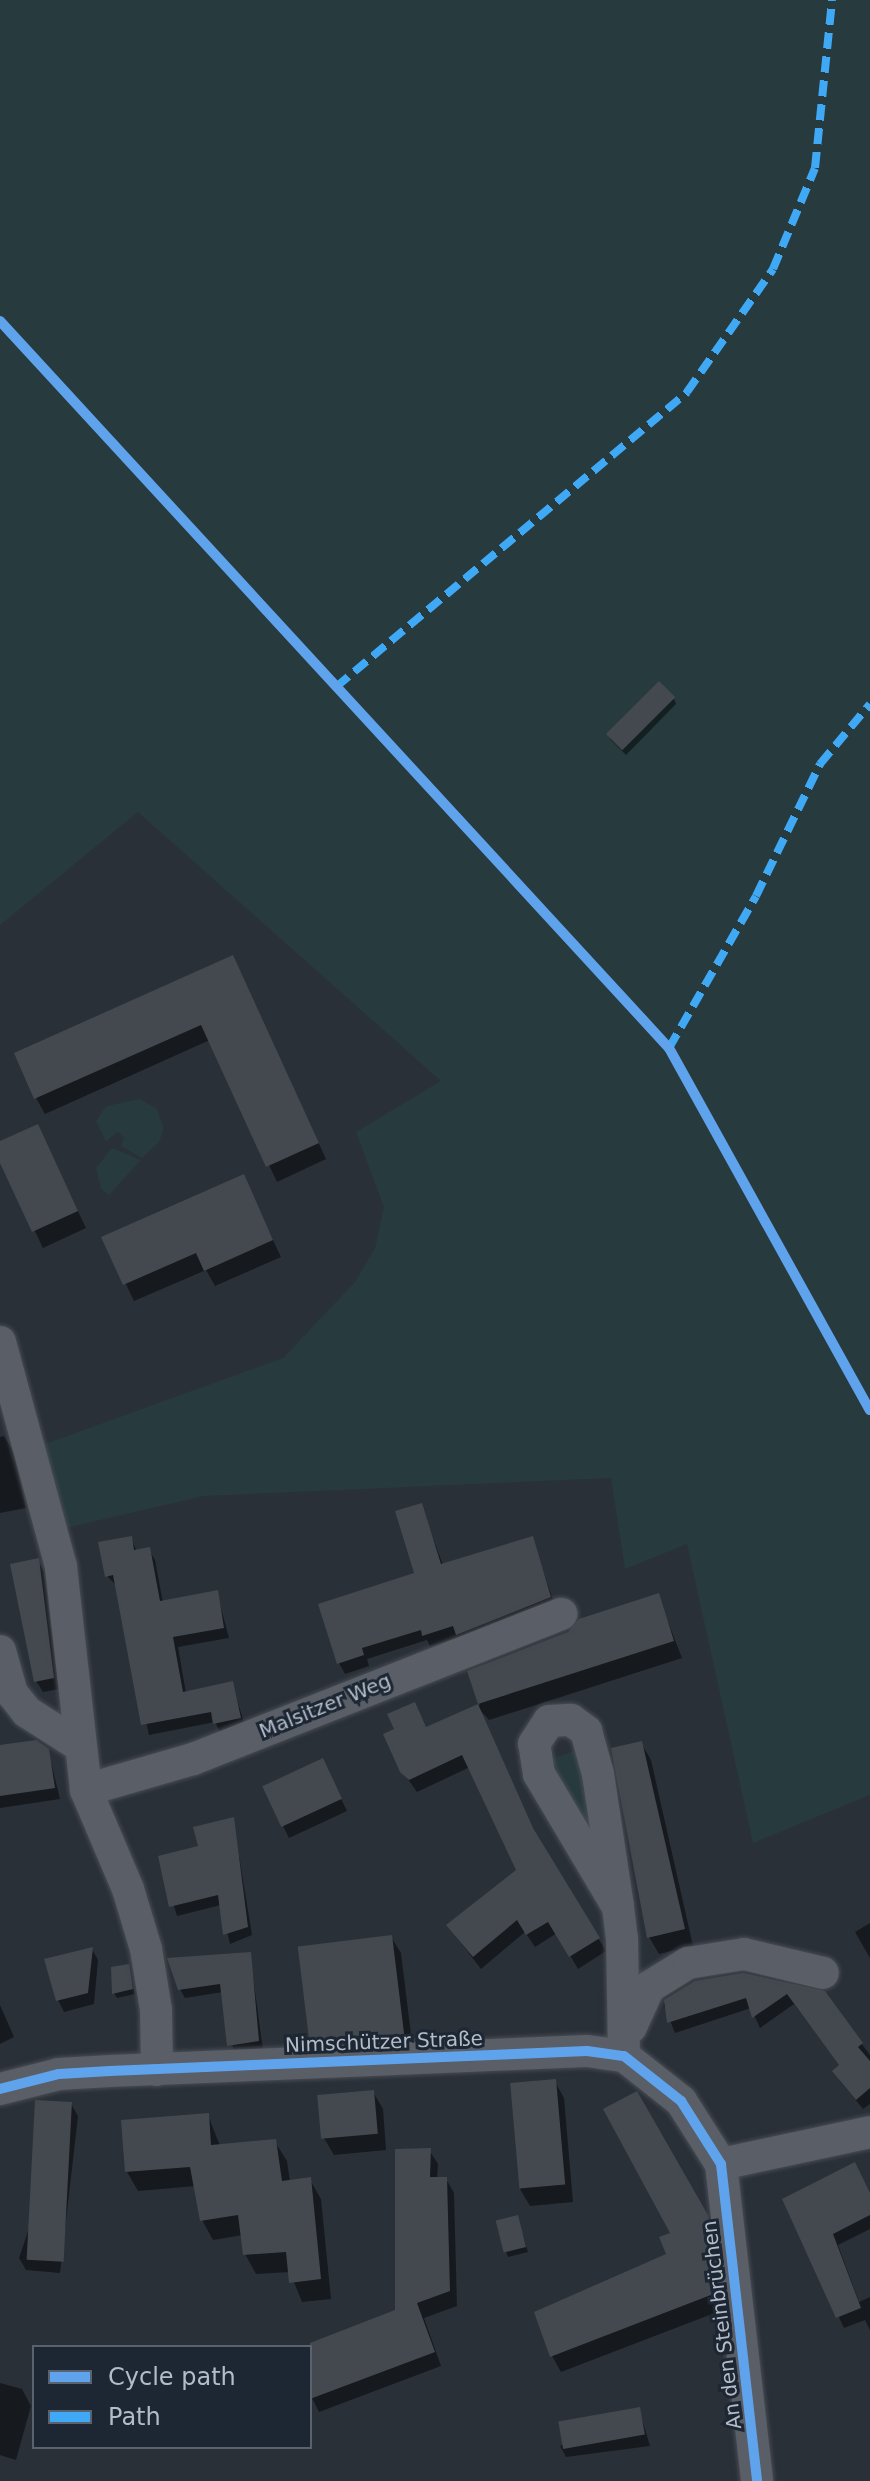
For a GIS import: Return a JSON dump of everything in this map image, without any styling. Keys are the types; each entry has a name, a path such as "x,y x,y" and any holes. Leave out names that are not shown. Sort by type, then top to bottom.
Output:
{"street":[{"path":"0,1342 61,1567 77,1744 86,1790 128,1889 146,1949 156,2010 157,2070"},
{"name":"Malsitzer Weg","path":"86,1790 193,1759 561,1614"},
{"path":"0,1651 12,1693 27,1712 77,1744"},
{"path":"618,1907 539,1774 534,1744 549,1721 571,1720 586,1731 618,1907 627,1987 624,2056"},
{"path":"624,2056 639,2002 649,1987 688,1963 744,1954 823,1973"},
{"name":"Nimschützer Straße","path":"0,2089 59,2074 587,2051 624,2056"},
{"path":"624,2056 681,2101 721,2164 870,2132"},
{"name":"An den Steinbrüchen","path":"721,2164 757,2481"}],"green space":[{"path":"0,0 870,0 870,1795 753,1843 687,1544 625,1569 611,1478 204,1496 57,1530 34,1448 283,1358 355,1282 375,1248 384,1207 356,1132 441,1081 138,812 0,925 0,330 5,327 0,321"},
{"path":"140,1099 157,1109 164,1128 159,1142 142,1158 121,1146 124,1138 118,1132 106,1141 96,1121 106,1106"},
{"path":"112,1148 141,1160 109,1195 101,1189 96,1168"},
{"path":"582,1748 600,1821 591,1835 572,1822 552,1759"}],"building":[{"path":"659,681 675,697 622,750 606,734"},
{"path":"233,955 319,1143 266,1167 201,1025 34,1099 14,1053"},
{"path":"38,1124 78,1211 32,1232 0,1163 0,1141"},
{"path":"244,1174 273,1240 204,1271 196,1253 123,1285 101,1237"},
{"path":"422,1503 441,1564 533,1536 551,1597 456,1635 453,1626 422,1636 421,1630 362,1648 364,1655 337,1664 318,1604 414,1573 395,1511"},
{"path":"132,1536 134,1550 150,1547 160,1601 218,1590 224,1628 173,1637 183,1692 233,1681 241,1718 213,1724 211,1712 141,1725 113,1575 105,1577 98,1542"},
{"path":"39,1558 54,1678 34,1682 10,1564"},
{"path":"659,1593 674,1641 478,1704 467,1671 568,1632 579,1619"},
{"path":"415,1702 426,1727 478,1704 533,1828 600,1938 569,1957 548,1922 526,1935 517,1920 473,1957 446,1925 516,1870 462,1755 409,1780 400,1772 383,1734 394,1729 387,1714"},
{"path":"36,1740 49,1749 55,1788 0,1796 0,1745"},
{"path":"642,1741 685,1929 647,1938 611,1748"},
{"path":"323,1758 342,1799 281,1827 262,1786"},
{"path":"234,1817 248,1927 223,1935 218,1895 169,1907 158,1856 198,1846 193,1827"},
{"path":"392,1935 404,2034 310,2046 298,1947"},
{"path":"93,1947 88,1993 56,2001 44,1959"},
{"path":"251,1952 259,2041 227,2046 220,1984 178,1990 167,1958"},
{"path":"129,1964 133,1989 112,1994 111,1967"},
{"path":"743,1973 825,1991 863,2043 858,2047 870,2061 870,2088 856,2100 832,2071 839,2065 787,1994 752,2018 746,1998 667,2023 664,2000 695,1981"},
{"path":"556,2079 565,2185 519,2189 510,2083"},
{"path":"374,2090 378,2134 321,2139 317,2095"},
{"path":"637,2091 708,2215 716,2293 550,2357 534,2312 666,2254 659,2237 670,2233 603,2109"},
{"path":"35,2100 72,2102 64,2262 27,2260"},
{"path":"209,2113 211,2145 276,2139 282,2181 311,2177 321,2279 289,2283 286,2252 243,2255 238,2215 200,2221 190,2167 125,2172 121,2120"},
{"path":"431,2148 430,2177 447,2177 450,2291 417,2303 435,2352 312,2398 310,2343 395,2310 395,2149"},
{"path":"855,2162 870,2193 870,2215 833,2234 861,2308 836,2318 782,2199"},
{"path":"518,2215 526,2247 504,2253 496,2221"},
{"path":"640,2407 645,2435 563,2449 558,2421"}],"marked path":[{"path":"336,687 687,392 773,269 815,168 832,0"},
{"path":"669,1048 756,896 820,764 870,704"}],"cycle path":[{"path":"0,321 669,1048 870,1410"},
{"path":"0,2089 59,2074 110,2071 587,2051 624,2056 681,2101 721,2164 757,2481"}]}
